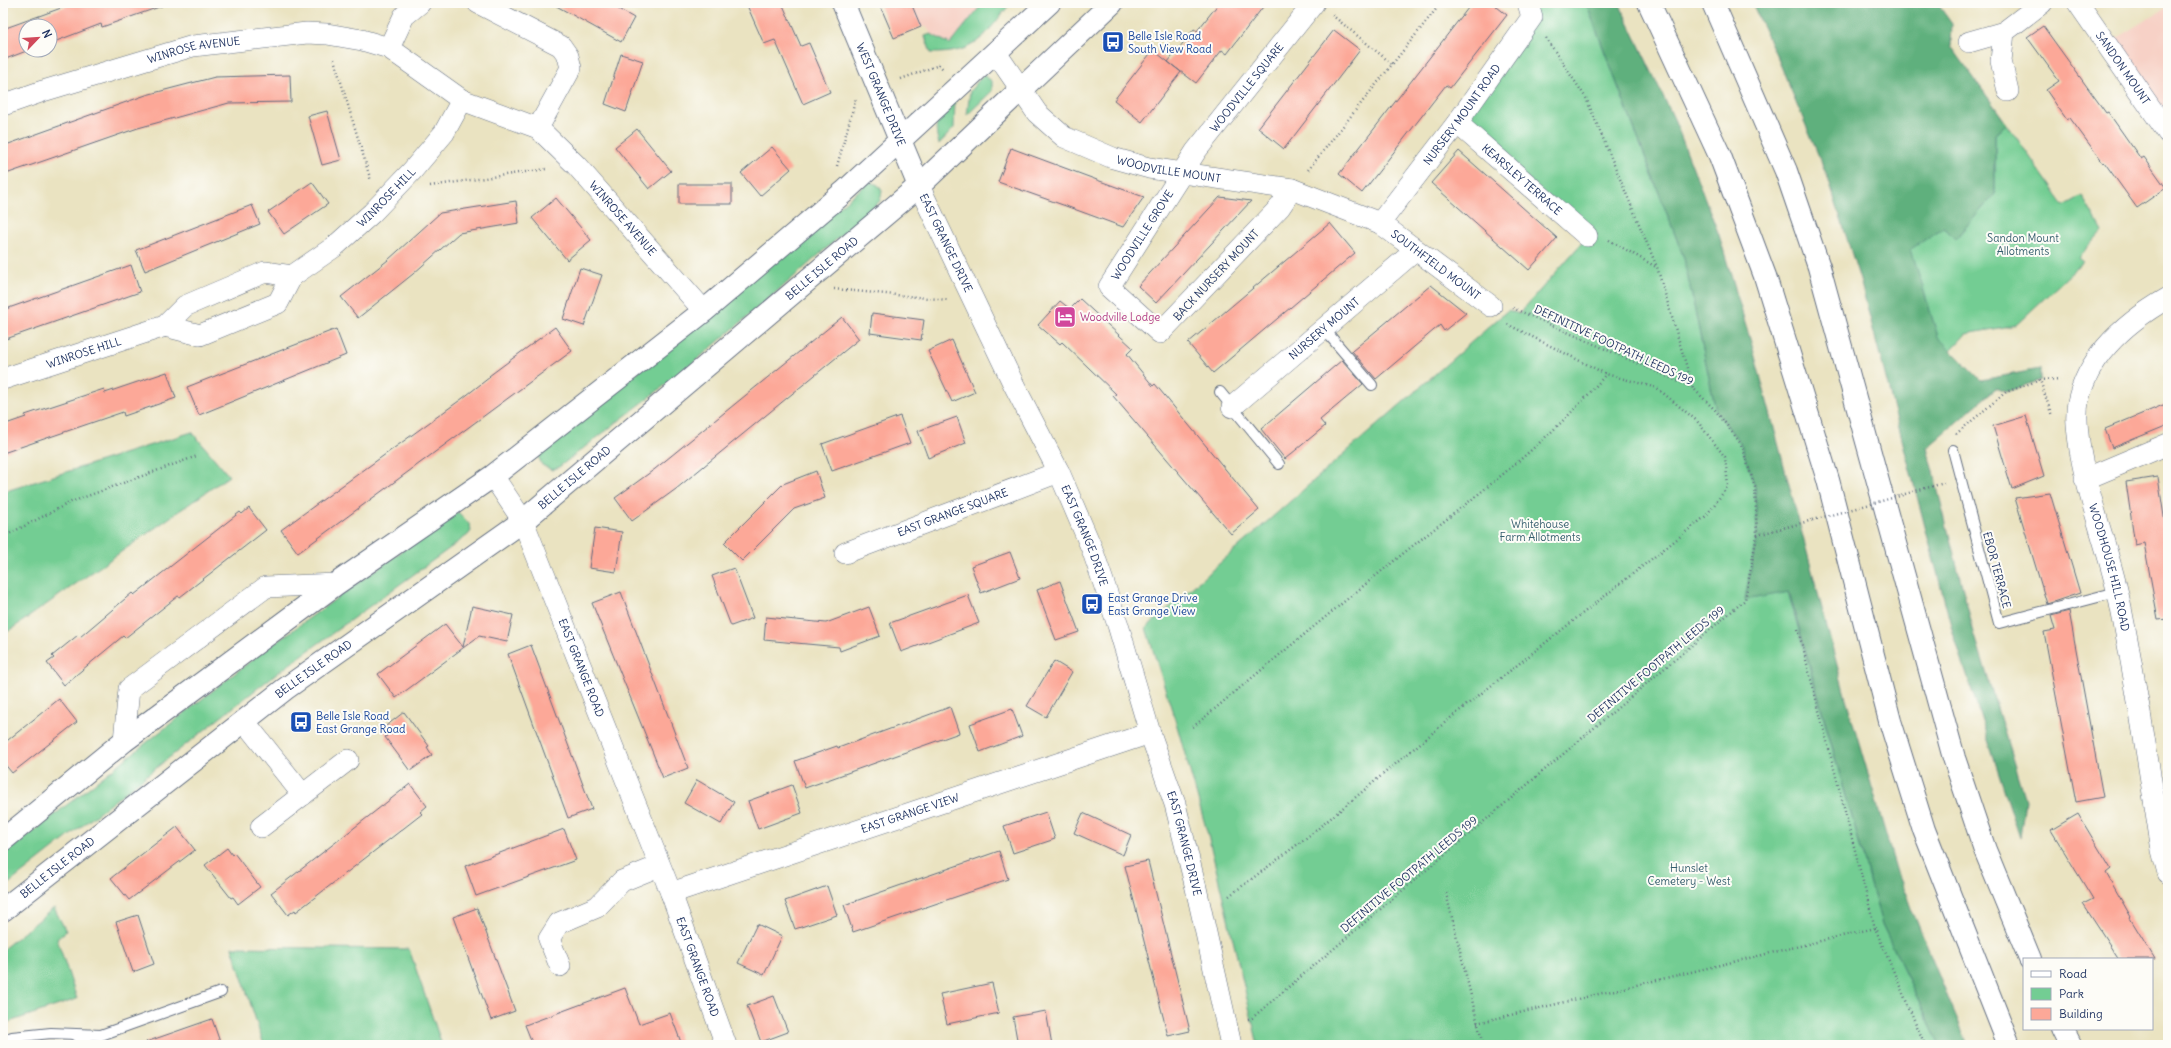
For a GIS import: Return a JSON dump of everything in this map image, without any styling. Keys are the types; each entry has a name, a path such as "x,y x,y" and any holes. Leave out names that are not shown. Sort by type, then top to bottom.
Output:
{"main road":[{"name":"WEST GRANGE DRIVE","path":"843,3 919,186"},
{"path":"3,840 124,741 336,584 493,476 704,311 844,192 1049,3"},
{"name":"BELLE ISLE ROAD","path":"3,910 285,689 522,521 802,286 867,228 919,186 1112,3"},
{"path":"1650,3 1720,156 1764,276 1828,480 1890,721 1924,830 2009,1045"},
{"path":"1713,3 1786,171 1819,267 1954,758 1985,850 2030,958"},
{"path":"2062,1030 2070,1045"}],"street":[{"path":"389,48 404,16 420,3"},
{"path":"478,3 561,46 568,56 571,68 538,128"},
{"path":"1969,42 2004,32 2042,3"},
{"name":"SANDON MOUNT","path":"2078,3 2168,133"},
{"name":"WOODVILLE SQUARE","path":"1181,174 1196,151 1321,8"},
{"name":"NURSERY MOUNT ROAD","path":"1380,223 1457,123 1530,10"},
{"path":"2004,32 2001,60 2008,91"},
{"name":"WINROSE AVENUE","path":"3,105 43,91 193,46 307,33 327,34 362,40 389,48 462,100 538,128 576,165 704,311"},
{"name":"WOODVILLE MOUNT","path":"996,53 1037,113 1064,137 1113,158 1149,168 1181,174 1292,189 1380,223"},
{"name":"WINROSE HILL","path":"165,326 200,335 278,303 292,276 334,247 394,191 444,133 462,100"},
{"name":"KEARSLEY TERRACE","path":"1457,123 1587,236"},
{"name":"WOODVILLE GROVE","path":"1134,310 1109,287 1181,174"},
{"name":"EAST GRANGE DRIVE","path":"919,186 975,304 1059,472 1092,549 1114,611 1150,733 1174,804 1228,1024 1231,1045"},
{"name":"BACK NURSERY MOUNT","path":"1134,310 1160,334 1280,207 1292,189"},
{"name":"SOUTHFIELD MOUNT","path":"1380,223 1491,306"},
{"name":"NURSERY MOUNT","path":"1226,400 1324,329 1416,250"},
{"name":"WINROSE HILL","path":"3,379 165,326 185,306 265,272 292,276"},
{"name":"WOODHOUSE HILL ROAD","path":"2168,298 2147,310 2103,350 2087,377 2078,403 2077,432 2085,479 2117,592 2133,673 2162,850 2168,873"},
{"path":"2085,479 2168,444"},
{"name":"EAST GRANGE SQUARE","path":"845,553 1059,472"},
{"name":"EAST GRANGE ROAD","path":"493,476 522,521 671,894 726,1045"},
{"path":"124,741 129,690 266,587 336,584"},
{"path":"244,721 303,795"},
{"name":"EAST GRANGE VIEW","path":"671,894 1150,733"},
{"path":"261,828 348,760"},
{"path":"560,966 549,939 559,923 597,907 622,881 660,866"}],"lane":[{"path":"1324,329 1372,385"},
{"path":"1226,400 1279,464"},
{"name":"EBOR TERRACE","path":"1953,450 1999,623 2117,592"},
{"path":"3,1041 12,1037 51,1033 102,1035 221,992"},
{"path":"74,1034 91,1045"}],"path":[{"path":"1292,189 1441,3"},
{"path":"1321,8 1392,64"},
{"path":"1530,10 1586,98 1657,267 1693,388"},
{"path":"327,34 379,206"},
{"path":"394,191 576,165"},
{"path":"1587,236 1603,237 1657,267"},
{"path":"802,286 891,294 975,304"},
{"path":"1229,896 1314,832 1454,715 1706,516 1728,486 1725,457 1697,421 1657,388 1606,374 1501,320 1491,306"},
{"name":"DEFINITIVE FOOTPATH LEEDS 199","path":"1228,1024 1252,1018 1745,600 1757,535 1755,487 1741,444 1716,411 1693,388 1514,308 1491,306"},
{"path":"1193,727 1352,595 1504,473 1580,405 1606,374"},
{"path":"1958,432 2006,392 2040,380 2059,435 2077,432"},
{"path":"3,537 71,502 197,456"},
{"path":"1757,535 1947,482"},
{"path":"1798,629 1874,928 1925,1045"},
{"path":"1446,893 1483,1045"},
{"path":"1477,1023 1874,928"}],"shaded area":[{"path":"879,3 983,3 950,44 931,34 927,27 921,27"},
{"path":"2168,6 2168,133 2107,44"}],"green space":[{"path":"983,3 1011,3 986,33 970,46 960,50 931,53 925,36 931,34 950,44"},
{"path":"1528,3 1586,3 1684,258 1716,411 1741,444 1755,487 1757,535 1745,599 1788,592 1882,924 1940,1045 1258,1045 1208,835 1177,726 1146,628 1508,310 1519,314 1587,237 1457,123"},
{"path":"1586,3 1619,3 1675,121 1719,235 1753,349 1845,695 1898,876 1968,1045 1940,1045 1882,924 1789,592 1745,600 1757,535 1755,487 1741,444 1716,411 1684,258"},
{"path":"1752,3 1937,3 1952,24 1951,46 2007,124 1995,134 1995,194 1955,239 1944,227 1911,249 1938,337 1981,380 2040,369 2040,380 2006,392 1996,388 1927,448 1973,629 2025,800 2020,838 1953,633 1860,280 1828,178 1778,59"},
{"path":"983,75 992,81 992,91 967,115 970,91"},
{"path":"955,99 954,128 939,144 936,129 938,118"},
{"name":"Sandon Mount Allotments","path":"2007,124 2064,206 2082,196 2102,231 2078,258 2083,262 2016,325 1966,334 1951,350 1938,337 1910,249 1944,227 1955,239 1995,194 1995,134"},
{"path":"871,182 878,185 882,191 880,201 788,282 686,369 559,467 552,470 542,465 539,458 541,451"},
{"path":"192,432 229,476 3,635 3,492"},
{"path":"458,512 470,525 471,531 468,535 272,677 3,888 3,855 257,656 453,514"},
{"path":"54,908 66,931 57,939 77,999 3,1024 3,949"},
{"path":"232,947 409,949 442,1045 264,1045"}],"building":[{"path":"75,3 161,3 162,6 102,27 101,24 58,40 58,18 33,18"},
{"path":"551,3 608,3 634,18 621,42"},
{"path":"746,3 782,3 801,46 809,43 830,92 803,104 775,40 764,44"},
{"path":"879,3 911,3 921,27 894,38"},
{"path":"1219,3 1266,3 1227,54 1222,50 1196,83 1168,62 1194,29 1197,31"},
{"path":"1472,3 1492,3 1507,15 1450,88 1446,85 1362,193 1339,174"},
{"path":"18,24 18,54 3,60 3,29"},
{"path":"2043,26 2106,113 2108,112 2141,159 2144,157 2166,188 2137,208 2104,162 2103,163 2070,118 2067,120 2046,90 2059,81 2027,37"},
{"path":"1334,30 1360,50 1284,149 1258,128"},
{"path":"1153,50 1181,72 1142,122 1114,100"},
{"path":"621,54 643,61 626,112 605,104"},
{"path":"290,75 291,102 229,103 138,128 3,175 3,146 146,95 215,77"},
{"path":"327,111 341,160 322,165 308,116"},
{"path":"637,129 671,171 649,189 615,147"},
{"path":"772,147 791,169 760,196 741,173"},
{"path":"1011,148 1144,197 1123,227 998,182"},
{"path":"1459,151 1557,238 1529,270 1431,183"},
{"path":"312,182 328,204 284,234 268,212"},
{"path":"679,184 732,184 732,204 679,204"},
{"path":"1220,197 1251,201 1156,303 1138,286"},
{"path":"556,198 591,240 567,260 532,218"},
{"path":"516,201 519,223 459,233 413,274 358,318 341,297 388,260 440,213"},
{"path":"252,205 260,224 145,271 136,250"},
{"path":"1330,223 1355,253 1213,373 1188,343"},
{"path":"131,265 140,292 3,340 3,310"},
{"path":"580,268 602,275 584,326 563,319"},
{"path":"1431,285 1466,313 1444,331 1440,325 1376,379 1352,351"},
{"path":"1080,299 1133,348 1127,354 1153,386 1155,384 1259,510 1231,534 1113,396 1116,394 1062,342 1060,344 1038,325 1060,301 1070,309"},
{"path":"872,313 924,320 921,340 870,333"},
{"path":"842,317 859,339 676,489 632,521 615,498 655,469"},
{"path":"555,327 572,351 298,553 281,530 463,398 490,377 489,376"},
{"path":"336,329 346,355 199,415 187,387"},
{"path":"952,340 975,392 952,402 928,351"},
{"path":"1342,360 1363,384 1320,420 1325,426 1285,459 1261,429"},
{"path":"167,372 176,398 124,416 123,412 3,453 3,425 26,417 25,415 104,389 105,393"},
{"path":"2168,403 2168,425 2112,448 2105,429"},
{"path":"900,416 910,443 832,471 822,444"},
{"path":"2026,416 2044,476 2012,489 1993,426"},
{"path":"957,417 966,443 928,458 918,431"},
{"path":"816,471 825,498 794,509 742,561 724,543 783,484"},
{"path":"2158,477 2168,543 2168,619 2158,620 2144,543 2135,545 2126,482"},
{"path":"2050,493 2080,593 2047,604 2015,498"},
{"path":"249,508 266,530 125,638 123,636 64,685 47,663 54,658 52,656 78,635 80,637 132,593 134,595 240,512 242,514"},
{"path":"595,528 622,532 616,572 589,568"},
{"path":"1010,552 1020,578 981,593 971,566"},
{"path":"734,568 753,618 731,626 712,576"},
{"path":"1060,581 1079,632 1056,640 1037,590"},
{"path":"621,592 688,768 663,778 592,603"},
{"path":"968,595 979,623 901,652 890,623"},
{"path":"472,606 513,615 507,642 479,636 396,698 378,674 445,624 463,647"},
{"path":"869,607 880,636 840,651 839,647 764,640 766,617 826,623"},
{"path":"2069,611 2103,797 2076,802 2044,632 2055,630 2051,616"},
{"path":"531,645 592,809 568,818 508,654"},
{"path":"1054,661 1072,672 1046,717 1027,706"},
{"path":"59,699 77,722 12,773 3,762 3,744"},
{"path":"950,707 959,733 805,788 795,761 837,746 838,748"},
{"path":"1012,709 1022,736 980,752 970,724"},
{"path":"404,712 429,746 427,747 432,755 410,771 385,737 387,736 382,729"},
{"path":"697,780 734,802 721,824 684,803"},
{"path":"410,784 427,806 420,812 422,814 296,912 295,910 288,915 271,893"},
{"path":"792,785 802,813 758,829 748,801"},
{"path":"1046,812 1055,839 1013,853 1004,826"},
{"path":"1083,813 1131,835 1123,855 1074,833"},
{"path":"2078,814 2111,869 2106,873 2131,917 2130,918 2155,959 2118,958 2083,904 2093,899 2051,830"},
{"path":"177,827 195,850 129,900 111,878"},
{"path":"564,829 576,860 476,896 465,866"},
{"path":"227,848 232,855 234,853 260,887 238,904 233,897 231,898 205,865"},
{"path":"999,851 1008,879 853,932 844,905"},
{"path":"1148,861 1190,1031 1168,1036 1125,866"},
{"path":"827,886 837,915 795,929 785,901"},
{"path":"477,908 515,1011 491,1020 453,917"},
{"path":"138,915 154,964 133,972 116,922"},
{"path":"757,924 782,936 764,975 738,963"},
{"path":"992,983 999,1013 947,1024 940,994"},
{"path":"625,988 639,1024 670,1013 682,1045 533,1045 525,1025"},
{"path":"774,996 788,1032 761,1042 747,1006"},
{"path":"1046,1011 1052,1045 1018,1045 1013,1017"},
{"path":"212,1019 221,1045 146,1045 146,1042"}],"place":[{"name":"Belle Isle Road South View Road","path":"1113,42"},
{"name":"Woodville Lodge","path":"1065,317"},
{"name":"East Grange Drive East Grange View","path":"1092,604"},
{"name":"Belle Isle Road East Grange Road","path":"301,722"}],"park label":[{"name":"Whitehouse Farm Allotments","path":"1540,530"},
{"name":"Hunslet Cemetery - West","path":"1689,874"}]}
